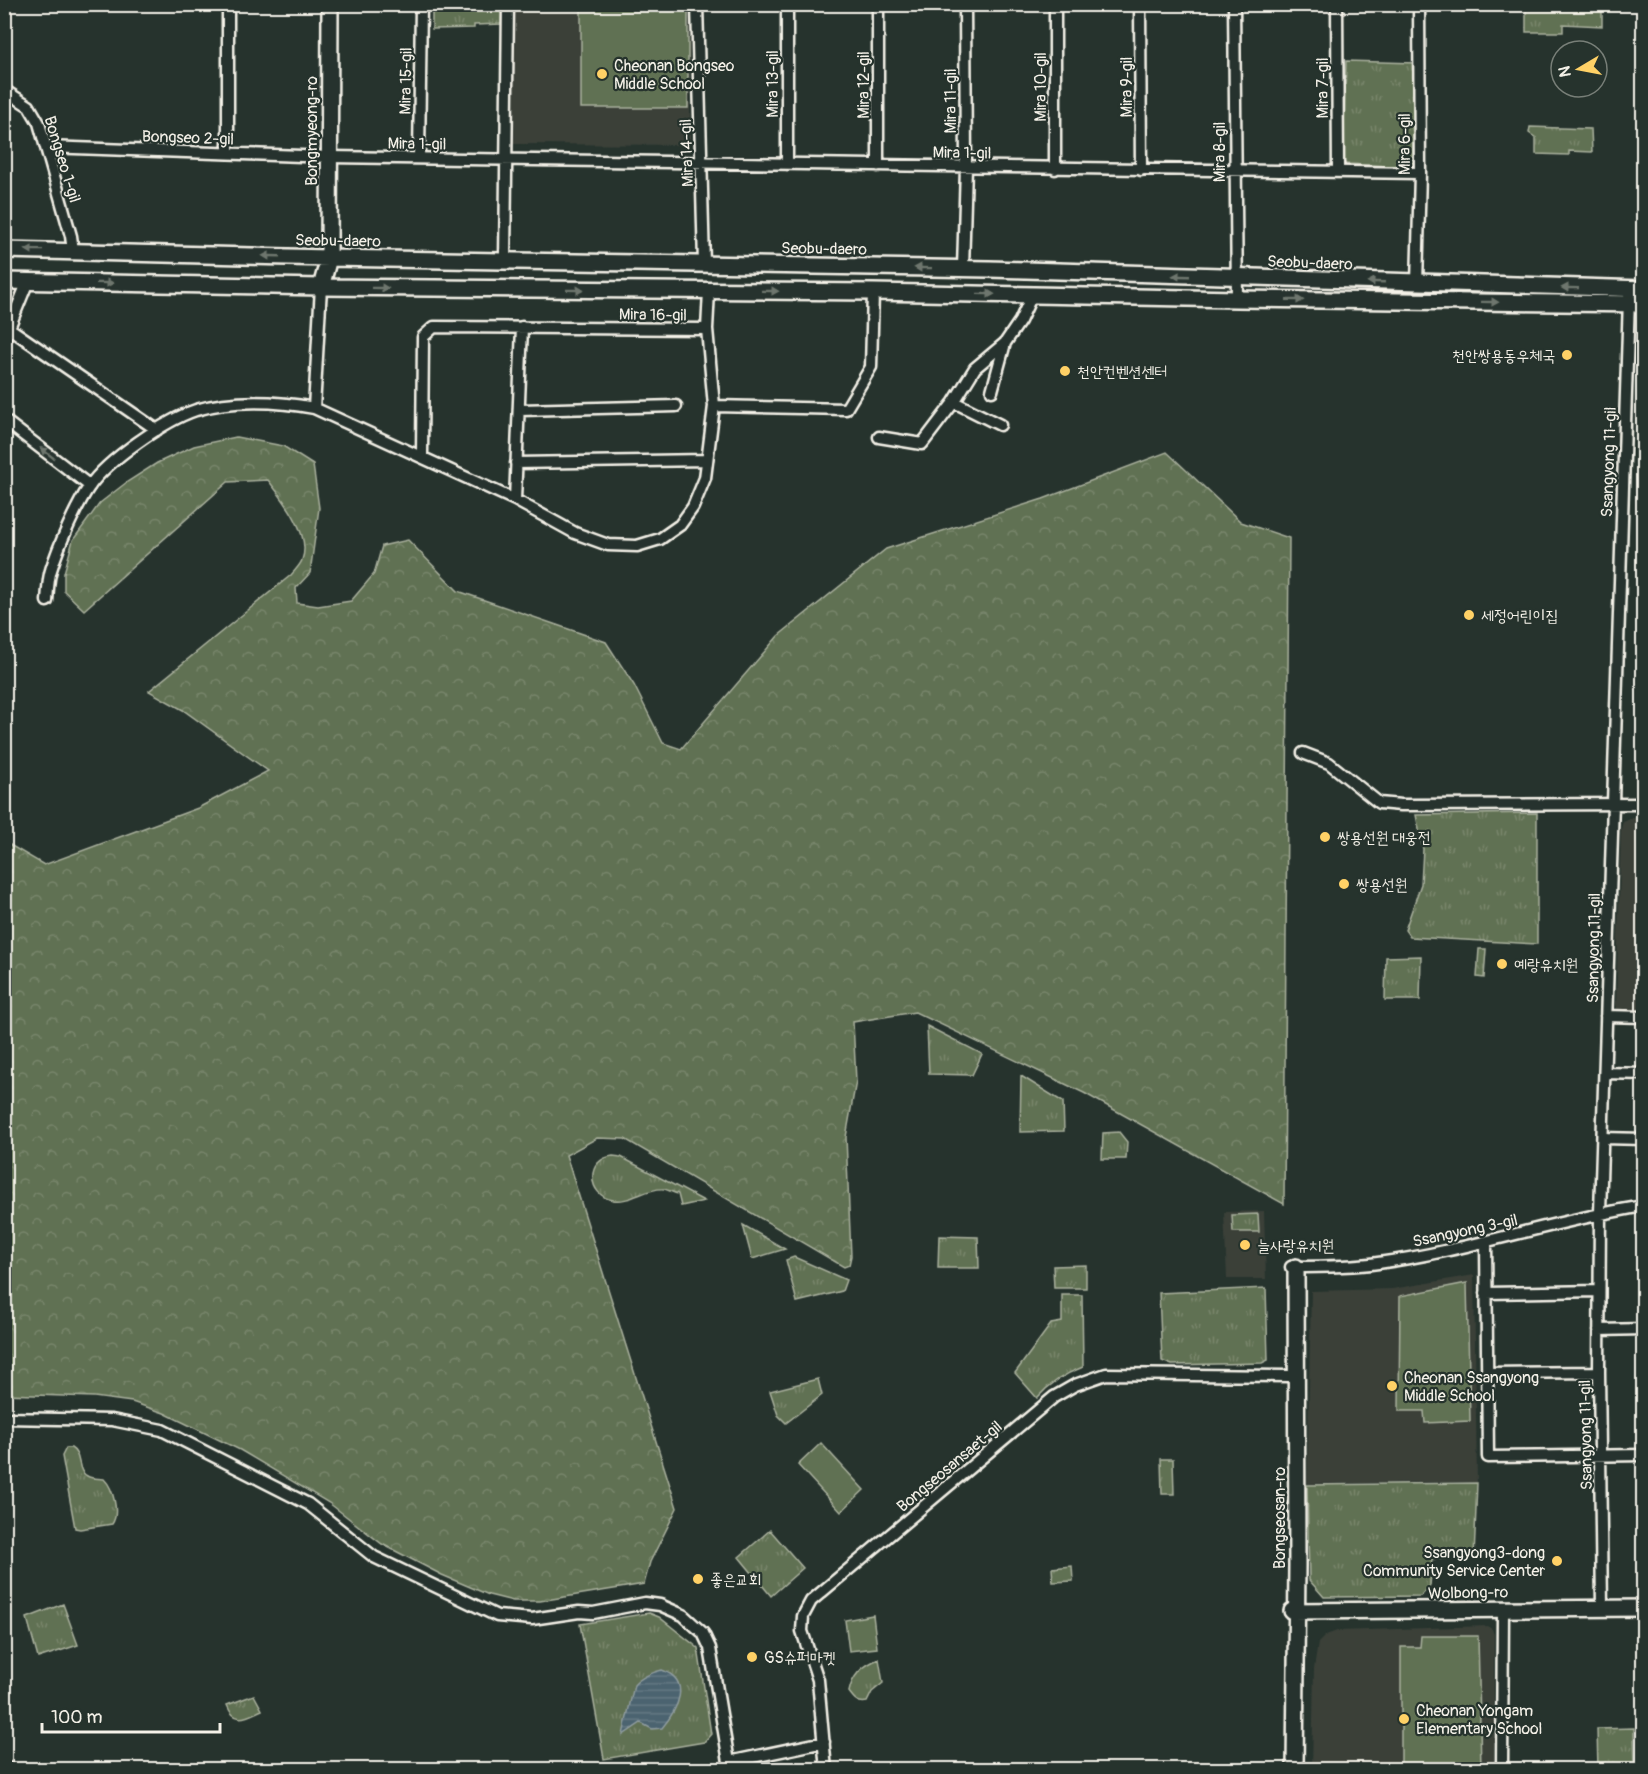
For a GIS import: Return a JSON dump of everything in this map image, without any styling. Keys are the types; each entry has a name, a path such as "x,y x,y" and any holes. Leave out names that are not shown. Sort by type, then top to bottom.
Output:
{"main road":[{"name":"Bongmyeong-ro","path":"321,287 329,258 330,4"},
{"name":"Seobu-daero","path":"4,250 329,258 963,268 1417,284 1636,296"},
{"path":"4,281 1237,299 1636,296"},
{"name":"Bongseosan-ro","path":"1289,1770 1294,1611 1290,1376 1293,1267"},
{"name":"Bongseosan-ro","path":"1293,1267 1295,1770"},
{"name":"Wolbong-ro","path":"1294,1611 1644,1608"}],"street":[{"path":"228,4 228,153"},
{"name":"Mira 15-gil","path":"419,157 421,4"},
{"path":"505,260 508,4"},
{"name":"Mira 14-gil","path":"697,4 704,264"},
{"name":"Mira 13-gil","path":"787,4 787,164"},
{"name":"Mira 12-gil","path":"878,4 878,166"},
{"name":"Mira 11-gil","path":"963,268 966,167 965,4"},
{"name":"Mira 10-gil","path":"1055,4 1055,169"},
{"name":"Mira 9-gil","path":"1140,4 1141,170"},
{"name":"Mira 8-gil","path":"1234,4 1237,299"},
{"name":"Mira 7-gil","path":"1337,4 1338,172"},
{"name":"Mira 6-gil","path":"1417,284 1420,173 1419,4"},
{"name":"Bongseo 1-gil","path":"4,90 29,106 39,123 71,236 73,251"},
{"name":"Bongseo 2-gil","path":"46,147 329,157"},
{"name":"Mira 1-gil","path":"329,157 1420,173"},
{"path":"4,340 28,281"},
{"path":"314,408 321,287"},
{"path":"707,329 709,291"},
{"path":"714,406 846,409 871,367 873,292"},
{"path":"879,437 922,444 954,402 975,368 1005,343 1020,321 1032,295"},
{"name":"Ssangyong 11-gil","path":"1602,1608 1599,1372 1600,1213 1611,804 1636,296"},
{"name":"Mira 16-gil","path":"47,601 50,571 64,537 90,486 115,460 157,430 196,410 242,402 291,403 314,408 515,500 575,533 608,545 637,546 660,539 680,525 693,507 705,478 714,406 707,329 434,327 423,337 422,456"},
{"path":"515,500 522,327"},
{"path":"9,328 157,430"},
{"path":"992,390 1005,343"},
{"path":"954,402 1000,425"},
{"path":"519,410 676,406"},
{"path":"4,420 90,486"},
{"path":"516,463 707,460"},
{"path":"1303,753 1329,763 1379,803 1401,805 1644,804"},
{"path":"1606,1016 1644,1017"},
{"path":"1605,1073 1644,1074"},
{"path":"1603,1138 1644,1139"},
{"name":"Ssangyong 3-gil","path":"1293,1267 1380,1263 1486,1242 1600,1213 1644,1206"},
{"path":"1486,1242 1488,1457 1644,1455"},
{"path":"1486,1293 1599,1291"},
{"path":"1599,1330 1644,1329"},
{"path":"1487,1373 1599,1372"},
{"name":"Bongseosansaet-gil","path":"826,1770 818,1680 801,1631 803,1616 811,1601 1054,1397 1075,1385 1106,1374 1290,1376"},
{"path":"4,1418 112,1420 162,1430 309,1504 374,1557 497,1616 532,1619 579,1612 593,1613 645,1603 660,1605 683,1615 703,1633 710,1648 729,1766 824,1742"},
{"path":"1502,1770 1503,1609"},
{"path":"4,1766 11,1770"}],"shaded area":[{"name":"Cheonan Bongseo Middle School","path":"515,5 690,5 690,145 514,144"},
{"path":"1643,818 1643,1014 1622,1014 1617,1010 1616,1004 1621,829 1623,821"},
{"name":"늘사랑유치원","path":"1264,1211 1266,1279 1227,1279 1224,1212"},
{"name":"Cheonan Ssangyong Middle School","path":"1474,1275 1477,1482 1307,1484 1311,1291 1392,1289"},
{"name":"Cheonan Yongam Elementary School","path":"1487,1626 1494,1634 1494,1769 1312,1770 1314,1669 1318,1643 1326,1635 1337,1631"}],"green space":[{"path":"432,5 503,5 502,24 474,25 474,28 432,29"},
{"path":"581,5 688,5 688,108 581,108"},
{"path":"1526,5 1602,5 1602,26 1563,24 1563,32 1526,32"},
{"path":"1346,61 1415,63 1413,164 1410,167 1346,164 1343,161"},
{"path":"1530,127 1591,129 1592,152 1569,151 1569,155 1536,154 1536,138 1529,133"},
{"path":"236,437 283,446 313,465 319,508 310,573 296,588 297,603 318,606 351,601 374,574 382,546 408,540 458,591 606,642 634,685 663,743 681,749 778,636 886,549 1043,499 1167,452 1241,522 1289,538 1284,1204 1084,1093 915,1012 853,1022 856,1081 846,1137 851,1256 849,1265 844,1267 625,1139 597,1138 566,1155 677,1508 650,1562 644,1584 540,1601 513,1601 489,1595 442,1575 382,1544 329,1503 240,1450 164,1413 132,1402 94,1397 5,1394 5,842 44,865 198,808 268,771 183,710 149,691 291,575 302,560 303,540 294,518 268,480 228,482 84,610 64,591 64,573 73,540 100,503 157,463 194,446"},
{"path":"1537,813 1537,944 1410,937 1405,930 1421,884 1423,849 1416,815"},
{"path":"1479,949 1486,949 1484,978 1477,977"},
{"path":"1421,956 1420,1000 1385,1000 1386,957"},
{"path":"927,1026 982,1054 972,1075 929,1074"},
{"path":"1021,1076 1063,1102 1064,1131 1020,1132"},
{"path":"1119,1132 1127,1142 1126,1159 1102,1159 1103,1133"},
{"path":"613,1156 621,1157 704,1201 681,1206 678,1194 664,1189 652,1190 619,1200 604,1197 594,1185 594,1170 604,1159"},
{"path":"1258,1214 1259,1232 1233,1232 1232,1215"},
{"path":"743,1225 785,1249 752,1259"},
{"path":"939,1236 978,1237 979,1268 938,1268"},
{"path":"794,1257 846,1280 842,1291 797,1302 786,1260"},
{"path":"1086,1265 1086,1288 1054,1288 1053,1266"},
{"path":"1467,1283 1470,1421 1425,1423 1424,1411 1399,1411 1400,1296"},
{"path":"1266,1288 1268,1360 1262,1363 1172,1365 1162,1361 1159,1293"},
{"path":"1062,1295 1082,1295 1083,1367 1058,1380 1037,1398 1015,1373 1051,1324 1062,1322"},
{"path":"818,1379 822,1395 786,1423 778,1415 770,1391"},
{"path":"821,1443 864,1490 841,1512 798,1465"},
{"path":"66,1448 75,1451 85,1475 104,1479 107,1483 113,1494 115,1507 112,1524 75,1528 62,1456"},
{"path":"1161,1459 1173,1459 1174,1494 1162,1494"},
{"path":"1477,1483 1474,1558 1432,1559 1430,1586 1421,1596 1324,1597 1309,1580 1307,1485"},
{"path":"770,1530 803,1568 771,1596 739,1557"},
{"path":"1072,1566 1073,1581 1053,1582 1052,1568"},
{"path":"63,1604 78,1645 38,1658 27,1618"},
{"path":"649,1613 659,1617 698,1648 711,1734 704,1742 604,1759 580,1624"},
{"path":"873,1615 877,1648 849,1651 845,1620"},
{"path":"1421,1636 1478,1636 1481,1769 1401,1769 1401,1647 1420,1647"},
{"path":"879,1659 883,1683 872,1692 867,1702 859,1702 849,1692 853,1681 863,1668"},
{"path":"254,1695 262,1710 242,1718 230,1711 227,1705"},
{"path":"1634,1728 1635,1769 1598,1769 1597,1729"}],"water":[{"path":"662,1670 672,1675 680,1688 673,1713 662,1728 652,1729 641,1723 623,1735 634,1685 654,1672"}],"place":[{"name":"Cheonan Bongseo Middle School","path":"602,74"},
{"name":"천안쌍용동우체국","path":"1567,355"},
{"name":"천안컨벤션센터","path":"1065,371"},
{"name":"세정어린이집","path":"1469,615"},
{"name":"쌍용선원 대웅전","path":"1325,837"},
{"name":"쌍용선원","path":"1344,884"},
{"name":"예랑유치원","path":"1502,964"},
{"name":"늘사랑유치원","path":"1245,1245"},
{"name":"Cheonan Ssangyong Middle School","path":"1392,1386"},
{"name":"Ssangyong3-dong Community Service Center","path":"1557,1561"},
{"name":"좋은교회","path":"698,1579"},
{"name":"GS슈퍼마켓","path":"752,1657"},
{"name":"Cheonan Yongam Elementary School","path":"1404,1719"}]}
